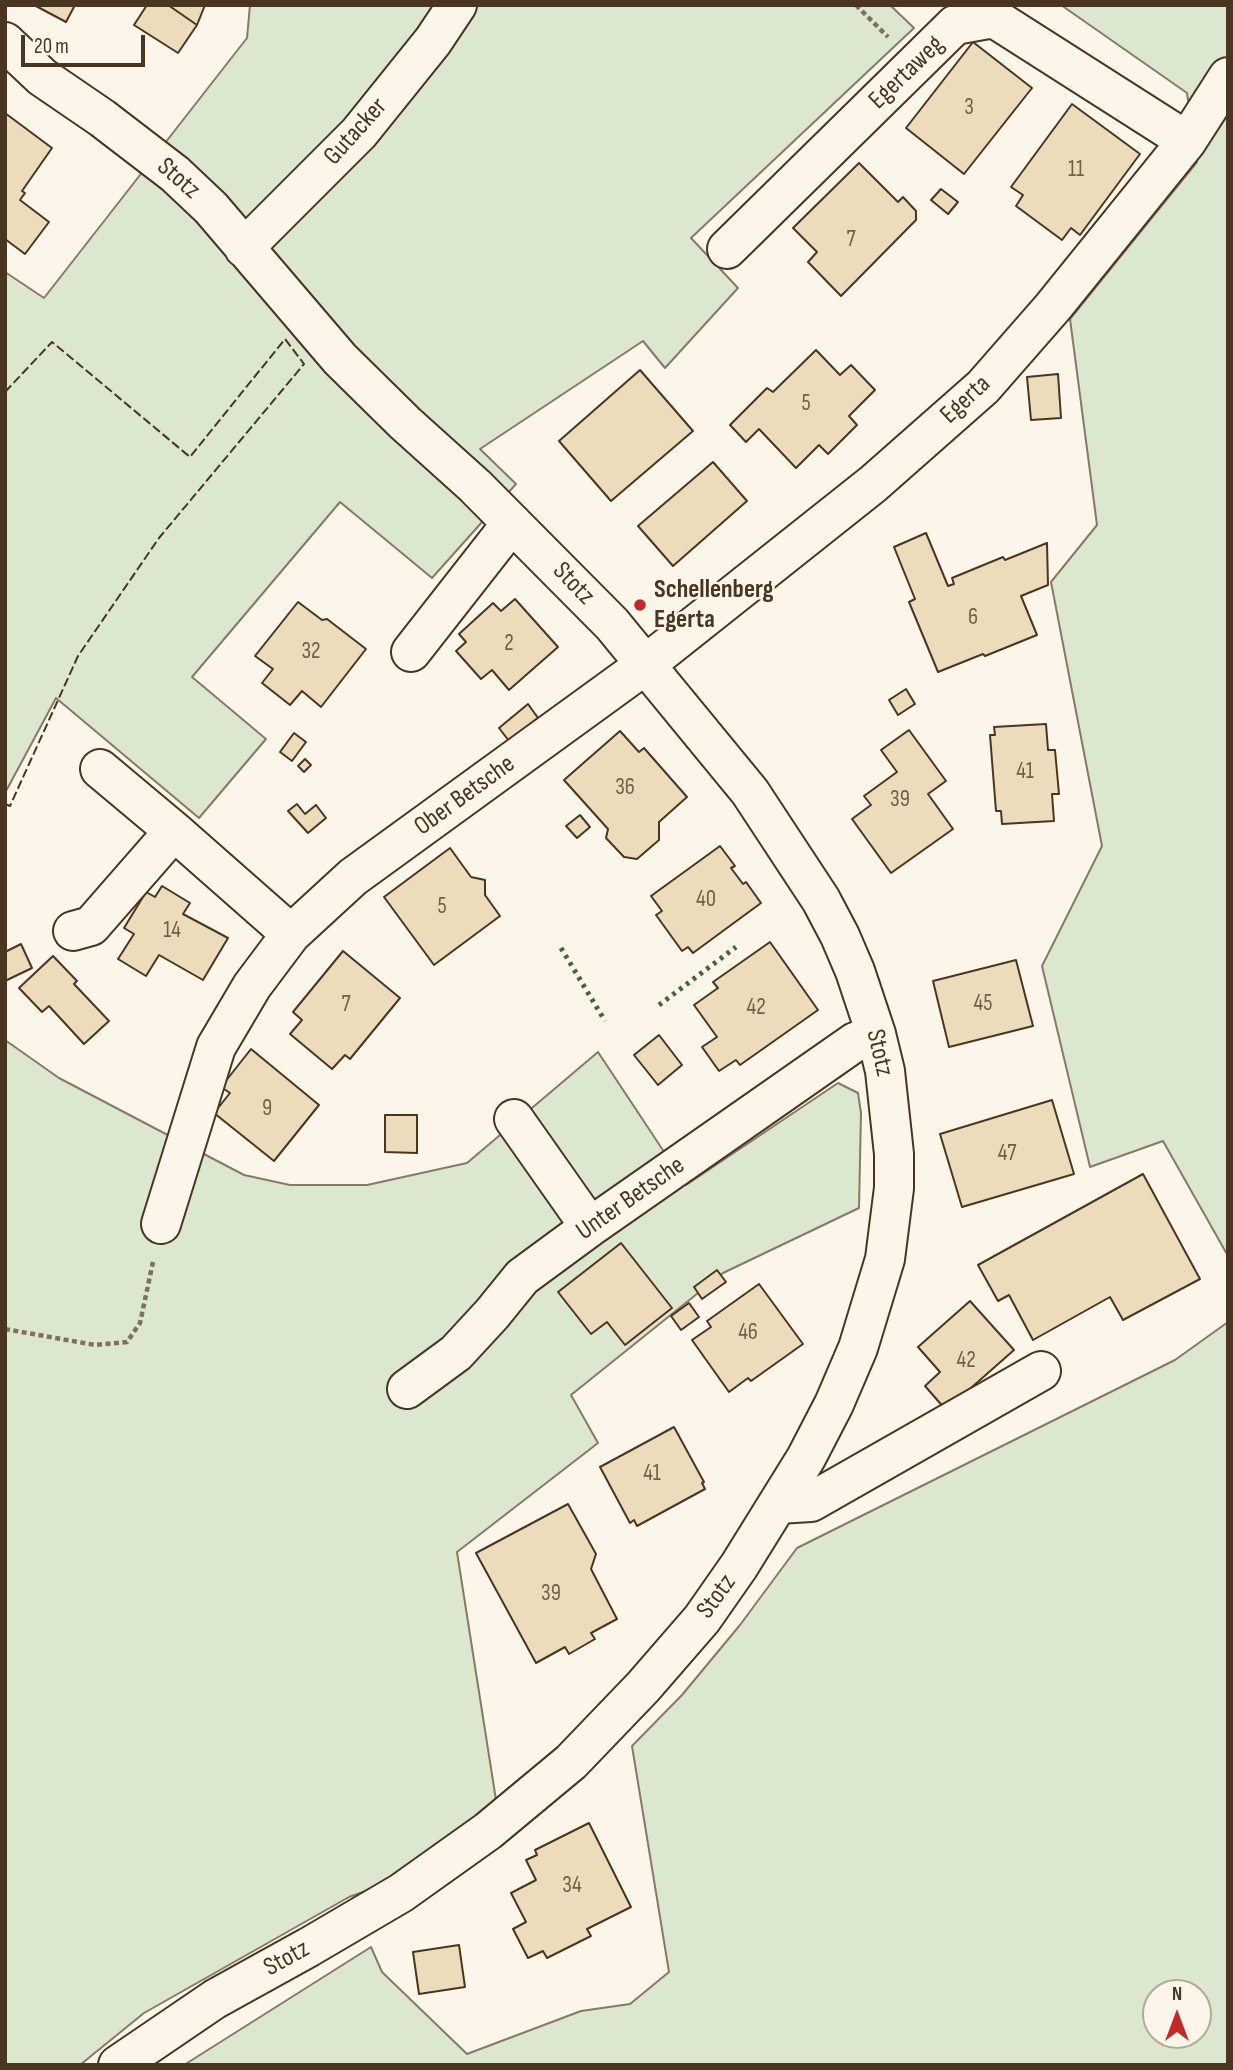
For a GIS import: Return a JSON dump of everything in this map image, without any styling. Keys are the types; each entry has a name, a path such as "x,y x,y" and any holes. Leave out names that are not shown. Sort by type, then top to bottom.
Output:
{"street":[{"name":"Gutacker","path":"244,248 359,133 433,41 457,5"},
{"name":"Egertaweg","path":"727,249 955,25 994,19 1186,141"},
{"name":"Stotz","path":"5,42 42,78 102,118 175,173 211,208 340,359 512,523 612,624 750,792 821,900 855,971 876,1034 885,1072 894,1154 894,1188 885,1259 858,1348 834,1404 806,1458 739,1566 702,1619 643,1688 571,1762 499,1823 401,1893 215,1999 118,2065"},
{"name":"Egerta","path":"645,665 873,484 983,387 1053,307 1186,141 1228,77"},
{"path":"411,652 512,523"},
{"name":"Ober Betsche","path":"161,1224 216,1047 251,986 291,934 353,877 645,665"},
{"path":"100,769 291,934"},
{"path":"73,931 91,926 174,831"},
{"name":"Unter Betsche","path":"407,1389 456,1353 522,1277 855,1042 876,1034"},
{"path":"514,1119 590,1227"},
{"path":"778,1504 811,1502 1041,1371"}],"path":[{"path":"5,1329 95,1345 127,1342 140,1323 161,1224"}],"green space":[{"path":"250,5 890,5 914,28 691,238 738,288 665,368 643,341 480,449 516,484 432,578 340,502 192,677 266,739 199,818 56,698 5,793 5,272 44,298 247,38"},
{"path":"1061,5 1228,5 1228,1256 1163,1141 1090,1167 1042,966 1102,846 1051,582 1097,525 1070,319 1197,162 1187,93"},
{"path":"5,1040 59,1078 244,1175 290,1185 367,1185 467,1163 598,1052 686,1185 838,1083 858,1093 861,1113 859,1208 723,1273 571,1395 598,1443 457,1552 496,1800 396,1880 349,1897 144,2013 80,2065 5,2065"},
{"path":"1228,1322 1228,2065 184,2065 371,1947 382,1972 467,2054 581,2011 630,2004 669,1972 632,1746 682,1695 740,1625 797,1548 1175,1360"}],"building":[{"path":"34,5 75,5 66,22"},
{"path":"147,5 168,5 197,25 178,53 134,25"},
{"path":"168,5 205,5 197,25"},
{"path":"973,42 1032,88 964,174 906,128"},
{"path":"1072,104 1140,154 1080,235 1071,228 1062,240 1016,206 1023,195 1011,187"},
{"path":"5,113 52,148 22,191 25,193 20,200 49,222 25,254 5,239"},
{"path":"859,163 898,202 903,197 916,211 916,220 841,296 808,262 817,252 793,228"},
{"path":"941,189 958,202 948,214 931,200"},
{"path":"816,350 840,375 851,365 875,390 849,416 857,425 828,454 819,445 796,468 759,429 746,442 730,425 767,388 773,392"},
{"path":"640,370 693,431 611,501 559,441"},
{"path":"1058,374 1061,418 1031,420 1027,377"},
{"path":"713,462 747,501 673,566 638,526"},
{"path":"926,533 948,586 954,584 952,578 1047,543 1048,585 1021,596 1037,635 938,672 909,602 915,599 894,547"},
{"path":"515,599 558,647 509,690 492,670 481,679 456,651 466,642 459,634 493,603 501,611"},
{"path":"298,602 322,620 327,619 366,649 321,707 302,691 290,705 262,683 273,669 255,656"},
{"path":"906,689 915,704 898,715 889,700"},
{"path":"528,704 538,718 509,741 499,728"},
{"path":"1046,724 1048,750 1055,750 1059,794 1052,794 1054,821 1002,824 1001,811 996,811 990,735 995,735 994,727"},
{"path":"909,730 946,781 928,794 953,829 891,873 852,819 871,805 864,796 897,772 881,750"},
{"path":"620,731 639,752 644,748 687,797 659,822 659,840 637,859 624,857 606,838 608,829 564,780"},
{"path":"294,733 306,742 292,761 280,752"},
{"path":"305,759 311,765 304,772 298,766"},
{"path":"297,804 305,814 316,805 326,818 308,833 288,811"},
{"path":"580,815 590,827 577,838 566,826"},
{"path":"720,846 735,866 731,868 743,884 746,882 761,903 693,953 688,947 682,951 656,915 662,911 651,896"},
{"path":"450,848 471,877 485,880 485,895 500,916 434,965 384,897"},
{"path":"162,886 190,903 183,914 228,938 203,980 159,955 146,976 118,959 134,934 124,928 146,892 155,897"},
{"path":"770,942 818,1010 740,1065 736,1060 719,1071 702,1047 717,1037 694,1005 718,988 713,982"},
{"path":"21,944 32,968 5,981 5,952"},
{"path":"343,951 400,998 350,1059 345,1055 332,1069 290,1034 302,1020 293,1012"},
{"path":"53,956 77,981 74,984 109,1021 84,1044 49,1006 42,1012 19,988"},
{"path":"1016,960 1033,1026 949,1047 933,981"},
{"path":"659,1035 682,1065 658,1085 634,1055"},
{"path":"251,1049 319,1105 274,1161 214,1113 230,1093 221,1087"},
{"path":"1052,1100 1074,1174 962,1207 940,1134"},
{"path":"385,1115 417,1115 417,1153 385,1152"},
{"path":"1143,1174 1200,1279 1123,1320 1110,1297 1033,1340 1009,1295 998,1301 978,1265"},
{"path":"621,1243 672,1308 625,1345 607,1322 591,1334 558,1292"},
{"path":"717,1270 726,1282 702,1299 694,1287"},
{"path":"759,1284 803,1344 751,1381 748,1378 729,1392 692,1340 711,1327 707,1321"},
{"path":"970,1301 1014,1350 946,1410 925,1386 940,1372 918,1347"},
{"path":"689,1303 699,1317 681,1330 671,1316"},
{"path":"674,1427 704,1482 702,1483 705,1489 637,1526 634,1520 630,1523 600,1467"},
{"path":"568,1504 596,1554 591,1569 617,1619 591,1633 595,1639 569,1654 565,1647 536,1663 476,1553"},
{"path":"589,1823 631,1907 587,1929 591,1936 547,1958 543,1951 528,1958 513,1929 526,1922 511,1893 536,1880 526,1860 537,1855 535,1850"},
{"path":"459,1945 465,1987 419,1994 413,1952"}],"hedge":[{"path":"659,1005 736,947"},
{"path":"561,948 605,1021"}],"fence":[{"path":"5,392 52,342 190,457 285,339 304,364 159,538 78,656 10,806 5,804"}],"place":[{"name":"Schellenberg Egerta","path":"640,605"}]}
